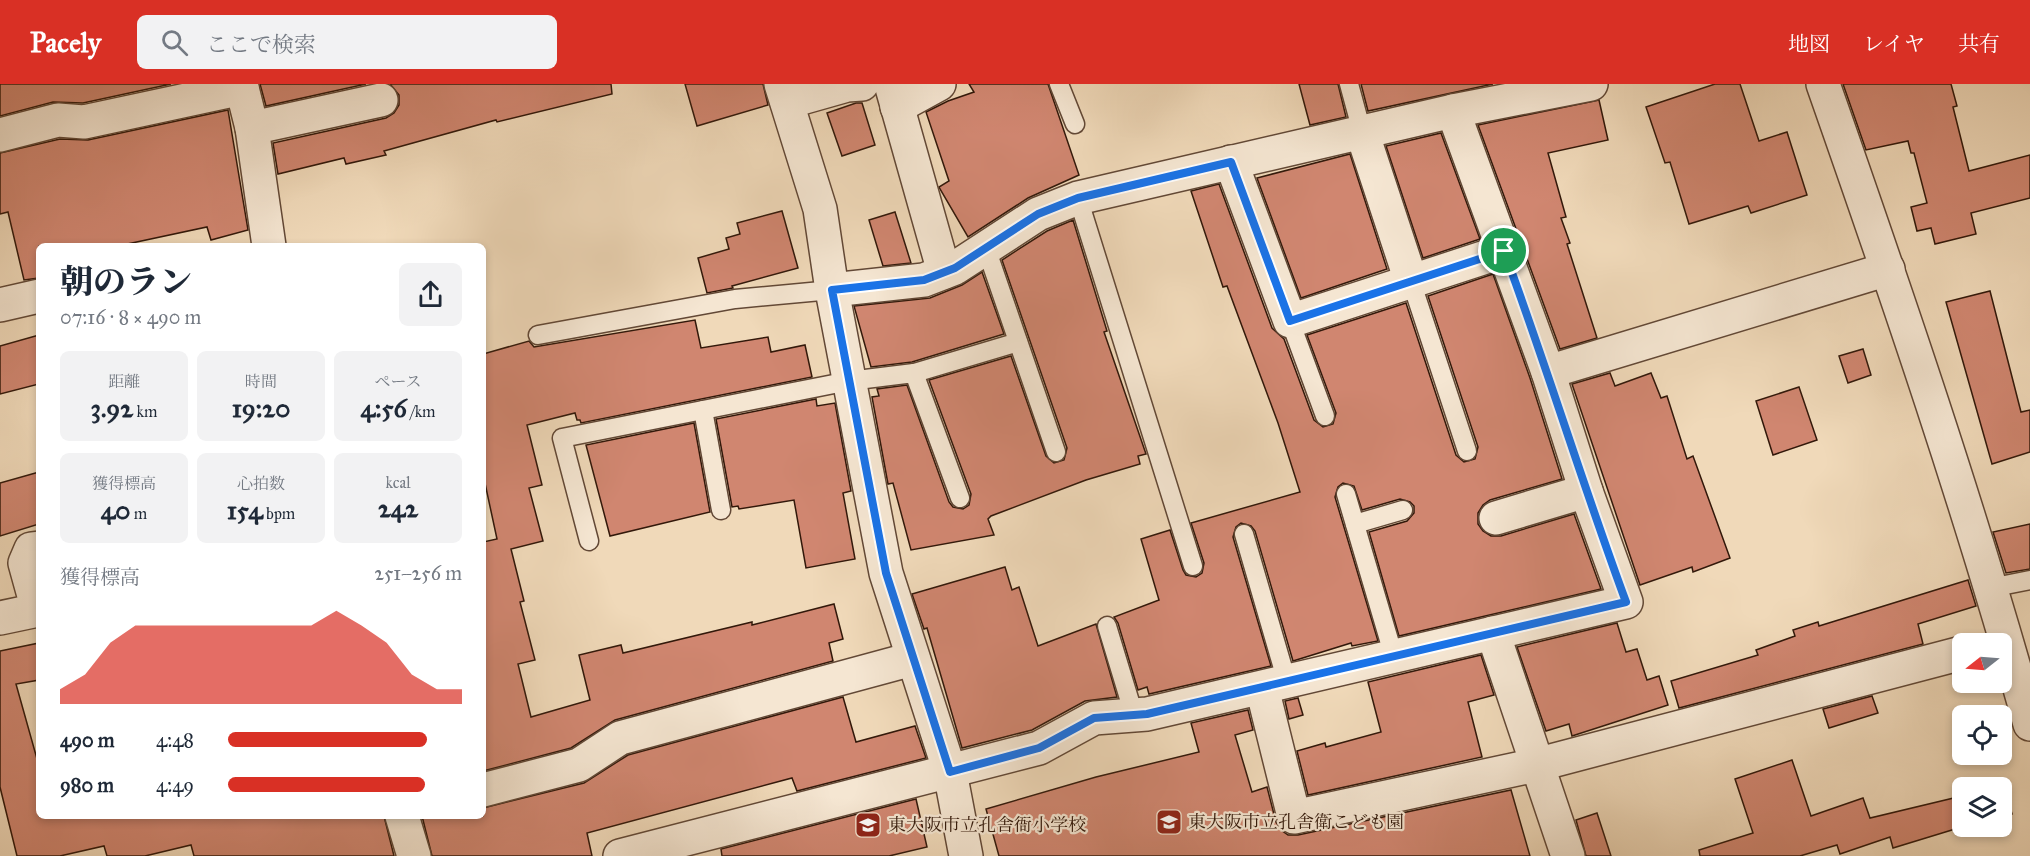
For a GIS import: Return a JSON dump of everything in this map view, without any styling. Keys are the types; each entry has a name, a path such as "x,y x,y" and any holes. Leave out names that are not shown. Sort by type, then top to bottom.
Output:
{"street":[{"path":"862,84 784,93 820,209 832,290 886,573 950,772 966,856"},
{"path":"939,84 894,95 944,272"},
{"path":"832,290 924,280 955,268 1038,214 1078,198 1453,111 1591,84"},
{"path":"1823,84 1888,269 1990,588 2001,633"},
{"path":"0,135 58,120 84,122 241,86 252,128 263,243"},
{"path":"252,128 381,100"},
{"path":"620,856 1039,748 1094,718 1134,715 1275,685 1626,602 1586,491 1548,372 1453,111"},
{"path":"1362,132 1411,281"},
{"path":"1231,162 1290,321 1504,251"},
{"path":"1548,372 1888,269"},
{"path":"0,305 36,297"},
{"path":"1496,518 1586,491"},
{"path":"36,548 31,549 25,563 36,603"},
{"path":"0,618 36,610"},
{"path":"1493,633 1568,856"},
{"path":"1275,685 1294,816 1536,765 1952,656"},
{"path":"486,789 579,765 620,738 912,658"},
{"path":"2012,666 2029,715"},
{"path":"403,819 414,856"}],"lane":[{"path":"1059,84 1075,124"},
{"path":"1349,84 1362,132"},
{"path":"1078,198 1193,566"},
{"path":"986,248 1056,452"},
{"path":"1411,281 1467,451"},
{"path":"538,335 735,299 832,290"},
{"path":"1290,321 1325,416"},
{"path":"590,541 562,438 849,381 914,373 1018,342"},
{"path":"914,373 960,498"},
{"path":"703,410 721,510"},
{"path":"1346,494 1394,657"},
{"path":"1355,524 1403,510"},
{"path":"1244,534 1275,685"},
{"path":"1990,588 2030,580"},
{"path":"1107,626 1134,715"}],"building":[{"path":"0,84 171,84 83,103 53,102 0,116"},
{"path":"260,84 366,84 266,106"},
{"path":"390,84 611,84 612,94 497,122 496,120 384,151 386,155 346,164 344,158 278,174 273,143 386,118 394,113 399,105 399,95"},
{"path":"685,84 763,84 768,105 697,126"},
{"path":"969,84 1048,84 1079,175 1028,198 968,237 939,187 949,181 926,112 974,92"},
{"path":"1299,84 1338,84 1346,117 1310,125"},
{"path":"1361,84 1493,84 1368,111"},
{"path":"1715,84 1740,84 1759,141 1787,132 1807,195 1751,213 1748,206 1689,224 1670,162 1665,163 1646,107"},
{"path":"1843,84 1951,84 1957,106 1953,107 1969,171 2030,155 2030,198 1971,213 1976,234 1935,244 1931,228 1917,231 1911,207 1927,203 1914,153 1911,153 1908,141 1866,150"},
{"path":"1599,100 1608,140 1548,153 1566,217 1561,218 1570,243 1567,244 1597,338 1560,349 1478,125"},
{"path":"862,103 875,145 842,156 827,113"},
{"path":"228,110 248,230 211,240 207,227 132,243 36,243 36,278 24,280 8,212 0,214 0,153 60,139 88,140"},
{"path":"1441,133 1480,239 1423,258 1386,146"},
{"path":"1350,154 1387,269 1301,298 1257,178"},
{"path":"1219,184 1272,328 1284,339 1314,420 1323,427 1333,424 1336,413 1307,335 1406,303 1456,455 1464,462 1475,459 1478,447 1428,296 1493,274 1530,378 1562,479 1490,500 1478,513 1478,524 1491,536 1501,536 1574,514 1601,589 1399,636 1369,532 1407,521 1414,513 1414,506 1400,499 1362,510 1354,486 1343,483 1338,487 1335,497 1378,641 1352,646 1351,643 1293,661 1255,531 1251,526 1241,523 1236,527 1233,537 1271,666 1149,694 1147,687 1138,690 1118,623 1114,617 1159,600 1141,539 1170,530 1183,570 1186,575 1196,577 1202,573 1204,563 1191,523 1300,492 1278,423 1227,286 1223,287 1191,191"},
{"path":"782,211 798,268 732,286 733,288 707,293 698,258 729,249 726,238 740,234 737,223"},
{"path":"895,212 911,263 883,266 869,220"},
{"path":"1073,220 1107,331 1104,332 1146,454 1138,456 1140,464 1086,480 991,516 988,519 994,535 911,550 893,483 888,484 872,397 879,396 877,389 907,385 949,502 953,507 963,509 969,505 971,494 929,380 1011,356 1046,456 1054,463 1064,460 1067,448 1002,260 1047,231"},
{"path":"982,272 1004,334 912,362 871,367 854,306 930,298 962,285"},
{"path":"1990,291 2021,412 2030,410 2030,452 1992,464 1946,302"},
{"path":"695,320 701,348 768,337 771,352 805,345 812,377 581,423 577,420 575,413 527,425 542,485 529,488 543,541 511,549 524,601 520,602 535,660 518,664 531,717 590,700 579,655 621,645 623,653 752,622 752,625 834,604 843,639 829,643 833,661 615,720 571,748 486,770 486,541 497,539 486,488 486,353 529,341 534,347"},
{"path":"36,336 36,385 0,394 0,346"},
{"path":"1863,349 1871,375 1848,383 1839,356"},
{"path":"1610,373 1615,386 1651,373 1661,398 1667,396 1687,459 1693,456 1730,558 1693,572 1692,567 1640,585 1572,384"},
{"path":"1799,387 1817,440 1773,455 1756,401"},
{"path":"816,399 817,406 835,403 851,491 843,493 855,559 806,568 794,500 739,509 738,506 732,507 716,419"},
{"path":"694,423 710,512 610,536 586,445"},
{"path":"36,473 36,525 0,536 0,483"},
{"path":"2030,524 2030,569 2006,573 1993,532"},
{"path":"1005,567 1012,590 1019,587 1038,646 1096,624 1117,697 1085,701 1032,730 962,748 927,628 924,629 912,594"},
{"path":"1968,580 1976,606 1918,624 1923,644 1679,708 1671,681 1758,655 1756,650 1795,636 1793,630 1818,622 1819,626"},
{"path":"1617,623 1626,652 1637,649 1647,680 1659,676 1668,705 1572,736 1569,724 1546,731 1517,647"},
{"path":"36,644 36,681 16,684 36,755 36,819 385,819 394,856 194,856 191,845 145,856 107,856 104,846 60,856 17,856 0,787 0,651"},
{"path":"1481,655 1494,695 1468,702 1482,757 1308,795 1297,751 1325,743 1326,747 1381,732 1368,682"},
{"path":"1872,696 1878,713 1829,728 1823,709"},
{"path":"843,697 856,742 915,726 926,758 797,791 792,778 587,833 592,856 432,856 423,819 486,819 486,807 584,783 628,755"},
{"path":"1298,698 1303,715 1289,719 1285,701"},
{"path":"1248,710 1253,730 1235,735 1252,792 1267,787 1276,822 1288,835 1298,835 1511,790 1530,856 999,856 986,809 1096,777 1199,752 1191,723"},
{"path":"1792,760 1811,816 1863,798 1870,818 1952,798 1952,830 1893,848 1890,837 1840,854 1837,845 1800,856 1700,856 1699,850 1753,833 1735,779"},
{"name":"東大阪市立孔舎衙小学校","path":"916,799 927,847 889,856 722,856 721,849"},
{"path":"1597,813 1611,856 1586,856 1576,820"}],"place":[{"name":"東大阪市立孔舎衛こども園","path":"1169,822"},
{"name":"東大阪市立孔舎衙小学校","path":"868,825"}],"route":[{"path":"1231,162 1290,321 1504,251 1548,372 1586,491 1626,602 1147,714 1094,718 1039,748 950,772 899,621 886,573 832,290 924,280 955,268 1038,214 1078,198 1231,162"}]}
